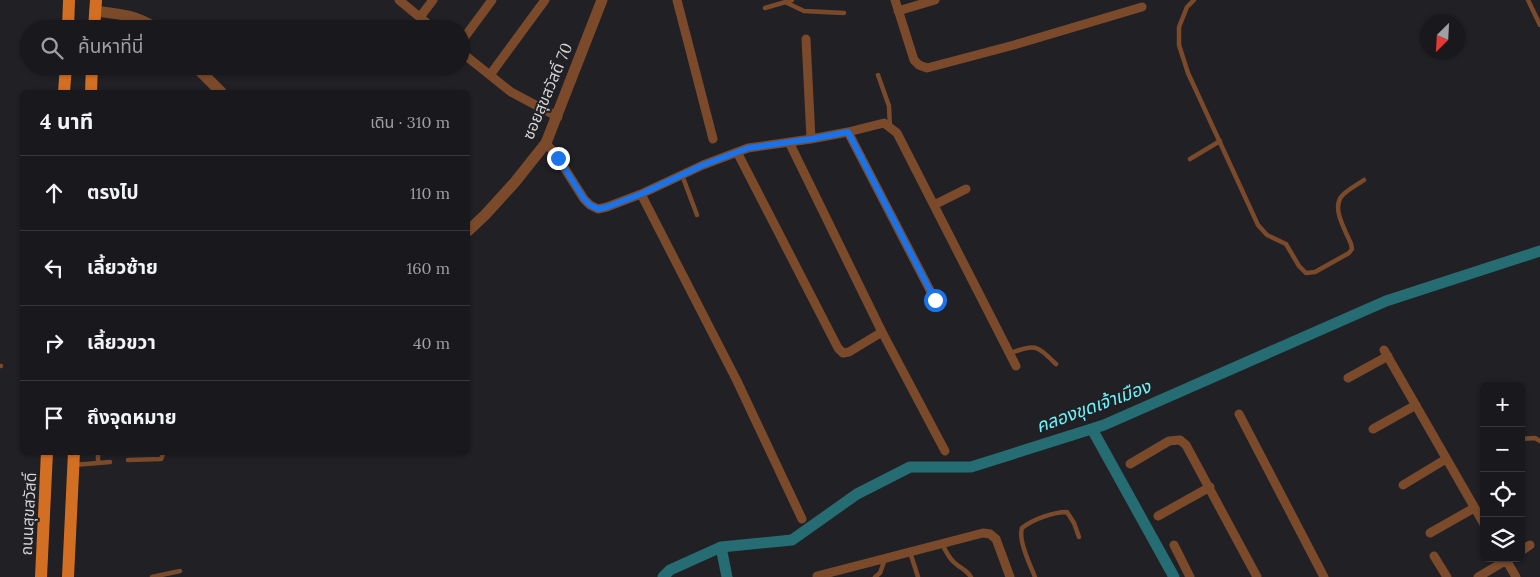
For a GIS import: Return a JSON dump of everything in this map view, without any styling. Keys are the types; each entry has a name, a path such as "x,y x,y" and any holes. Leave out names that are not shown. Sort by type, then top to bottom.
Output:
{"main road":[{"path":"68,20 69,0"},
{"path":"95,20 96,5"},
{"path":"64,90 65,75"},
{"path":"91,90 92,75"},
{"name":"ถนนสุขสวัสดิ์","path":"41,577 47,455"},
{"path":"68,577 73,459"}],"street":[{"path":"399,0 424,20"},
{"path":"420,17 432,0"},
{"path":"470,30 492,0"},
{"path":"490,74 545,0"},
{"name":"ซอยสุขสวัสดิ์ 70","path":"470,229 486,215 546,143 558,117 602,0"},
{"path":"677,0 713,139"},
{"path":"895,0 914,60 919,65 927,68 1014,45 1142,7"},
{"path":"898,11 935,0"},
{"path":"96,5 144,20"},
{"path":"806,39 811,139"},
{"path":"470,59 511,92 558,117"},
{"path":"204,75 220,90"},
{"path":"546,143 558,158 584,199 598,209 641,194 748,148 811,139 884,123 897,133 1016,366"},
{"path":"848,132 935,300"},
{"path":"790,142 882,332 945,450"},
{"path":"737,152 838,348 844,353 849,352 882,332"},
{"path":"934,205 966,189"},
{"path":"641,194 737,381 802,519"},
{"path":"1348,378 1386,353 1480,518"},
{"path":"1373,429 1416,405"},
{"path":"1239,414 1324,577"},
{"path":"1130,464 1169,441 1180,440 1186,445 1257,577"},
{"path":"1403,485 1446,459"},
{"path":"1158,516 1210,487"},
{"path":"1430,533 1474,508"},
{"path":"817,576 982,533 990,534 996,539 1010,577"},
{"path":"1174,545 1190,577"},
{"path":"1525,548 1530,545"},
{"path":"1434,556 1446,577"},
{"path":"1478,577 1502,562"},
{"path":"1508,562 1516,577"}],"lane":[{"path":"765,8 792,0"},
{"path":"1194,0 1187,7 1179,27 1179,45 1188,73 1258,225 1267,235 1286,244 1299,266 1306,273 1315,272 1349,253 1352,249 1338,210 1339,203 1342,196 1364,180"},
{"path":"1528,0 1540,25"},
{"path":"785,2 804,11 844,13"},
{"path":"878,75 889,106 890,127"},
{"path":"1190,159 1220,141"},
{"path":"682,175 697,215"},
{"path":"1011,353 1028,346 1043,351 1056,364"},
{"path":"1525,439 1535,438 1540,441"},
{"path":"98,455 98,463"},
{"path":"128,460 161,459 163,455"},
{"path":"73,459 98,463 110,462"},
{"path":"1034,577 1022,540 1022,528 1038,519 1067,512 1074,523 1079,537"},
{"path":"942,544 956,564 967,570 971,577"},
{"path":"910,552 918,577"},
{"path":"874,577 880,573 885,558"},
{"path":"152,577 180,571"}],"waterway":[{"name":"คลองขุดเจ้าเมือง","path":"663,577 670,570 721,547 792,540 857,494 910,467 971,467 1104,425 1386,301 1540,251"},
{"path":"1092,429 1174,577"},
{"path":"721,547 727,577"}],"route":[{"path":"558,158 584,199 598,209 641,194 703,165 748,148 848,132 935,300"}]}
